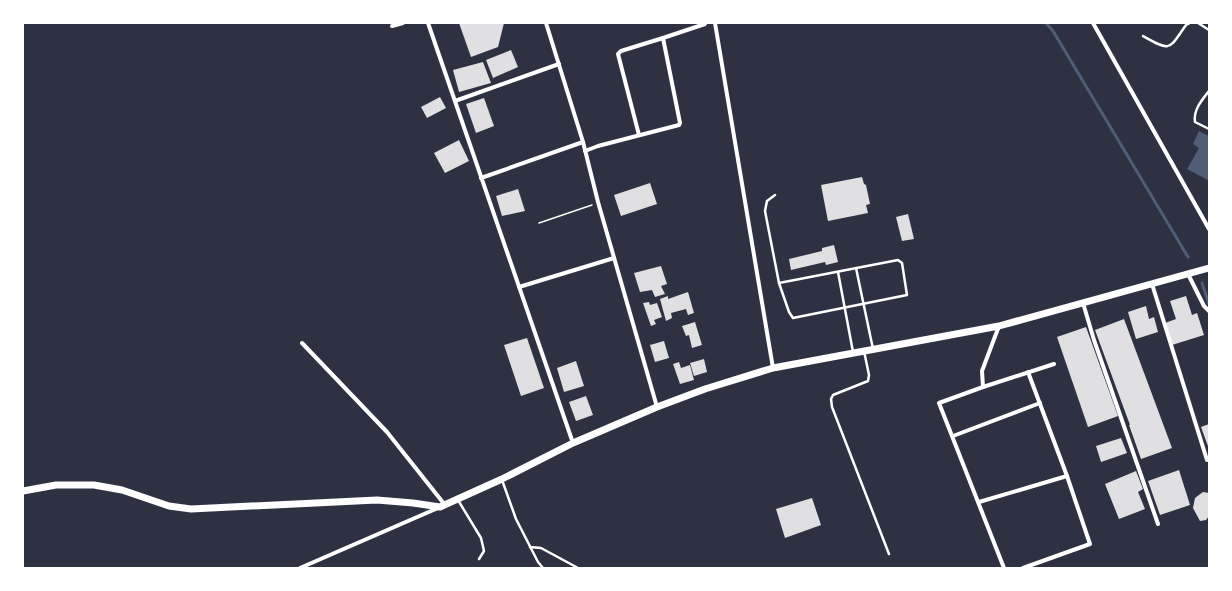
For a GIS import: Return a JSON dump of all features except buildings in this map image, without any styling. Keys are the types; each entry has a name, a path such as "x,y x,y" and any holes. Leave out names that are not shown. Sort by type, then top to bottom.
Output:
{"main road":[{"path":"23,491 56,485 94,485 122,490 169,506 191,509 377,500 442,506 502,480 573,444 657,407 705,389 773,368 999,326 1209,268"}],"street":[{"path":"392,26 403,23"},
{"path":"428,23 573,444"},
{"path":"546,23 583,142 598,202 657,407"},
{"path":"715,23 773,368"},
{"path":"1093,23 1209,229"},
{"path":"639,135 618,54 621,50 664,38 705,24"},
{"path":"585,151 598,146 678,125 680,123 664,38"},
{"path":"454,101 559,64"},
{"path":"481,178 583,142"},
{"path":"519,287 614,258"},
{"path":"1188,274 1204,306 1209,311"},
{"path":"1152,284 1207,460"},
{"path":"1084,303 1094,340 1158,524"},
{"path":"983,387 982,371 999,326"},
{"path":"300,568 442,506 387,432 302,342"},
{"path":"1004,568 939,403 1054,364"},
{"path":"1023,568 1090,544 1067,476 1028,372"},
{"path":"953,436 1040,403"},
{"path":"979,502 1067,476"}],"lane":[{"path":"1143,36 1163,47 1168,46 1172,44 1186,25 1190,23"},
{"path":"1198,23 1209,30"},
{"path":"1209,91 1195,112 1194,117 1195,122 1209,130"},
{"path":"775,195 767,201 765,212 779,283 789,312 793,318 907,295 902,263 898,260 779,283"},
{"path":"856,268 873,349"},
{"path":"838,272 853,353"},
{"path":"864,351 869,375 868,381 832,396 831,399 832,407 888,554"},
{"path":"502,480 516,519 538,562 543,568"},
{"path":"457,500 481,538 484,551 479,559"},
{"path":"530,547 541,548 578,568"}],"path":[{"path":"539,223 598,202"}],"water":[{"path":"1199,131 1209,136 1208,180 1187,169 1199,148 1193,144"}],"waterway":[{"path":"1046,23 1053,31 1188,257"},
{"path":"1202,283 1209,304"}]}
